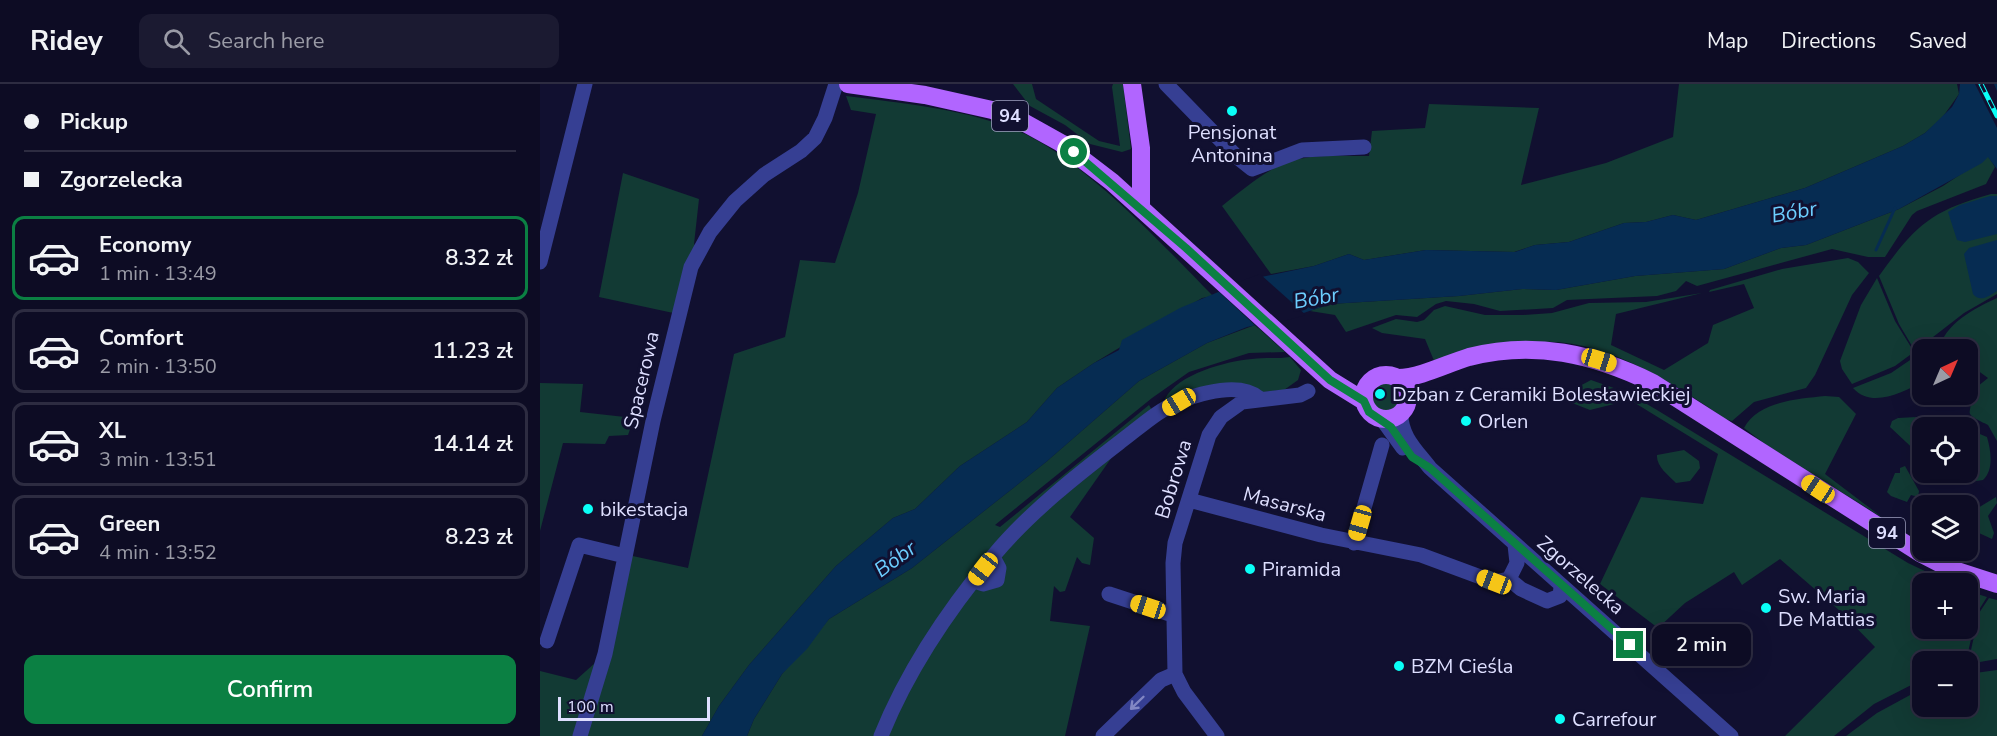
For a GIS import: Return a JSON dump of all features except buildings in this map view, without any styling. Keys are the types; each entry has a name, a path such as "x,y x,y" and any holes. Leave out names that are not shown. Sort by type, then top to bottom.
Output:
{"main road":[{"name":"94","path":"848,84 925,90 1018,119 1080,156 1339,386 1364,401 1369,412 1382,419"},
{"path":"1132,84 1141,148 1141,208"},
{"name":"94","path":"1317,366 1350,382 1369,382 1386,375 1398,378 1440,368 1481,354 1534,349 1587,356 1629,371 1653,383 1890,535 1952,569 1997,584"},
{"name":"94","path":"1401,413 1414,388 1440,368"},
{"path":"1398,378 1408,396"},
{"path":"1364,401 1364,391 1369,382"},
{"path":"1382,419 1401,413"}],"street":[{"path":"540,262 585,84"},
{"name":"Spacerowa","path":"580,736 605,654 658,399 692,267 710,232 735,201 764,175 801,151 815,138 825,118 836,84"},
{"path":"1166,84 1237,157 1252,169 1302,150 1364,147"},
{"path":"881,736 897,695 923,651 974,581 983,584 997,580 999,568 993,557 1017,529 1090,466 1163,411 1179,402 1232,390 1251,392 1259,398"},
{"name":"Bobrowa","path":"1217,736 1184,692 1175,674 1173,615 1175,543 1214,426 1231,409 1242,402 1259,398 1280,398 1308,391"},
{"name":"Zgorzelecka","path":"1401,413 1403,430 1430,468"},
{"name":"Zgorzelecka","path":"1382,419 1406,452 1430,468 1722,733"},
{"path":"1354,543 1382,445"},
{"name":"Masarska","path":"1188,500 1354,543 1421,555 1494,582 1509,579 1521,589 1547,601 1560,596 1561,587"},
{"path":"547,641 579,545 625,556"},
{"path":"1509,579 1517,563 1515,545"},
{"path":"1109,594 1173,615"},
{"path":"1103,736 1161,680 1175,674"}],"green space":[{"path":"1013,84 1032,84 1036,99 1099,141 1120,146 1112,87 1113,84 1123,84 1131,149 1122,152 1090,144 1065,125 1030,106"},
{"path":"1679,84 1957,84 1959,94 1942,118 1925,133 1903,146 1805,188 1696,220 1673,215 1646,222 1624,223 1569,242 1535,245 1514,252 1426,250 1364,260 1349,254 1314,266 1271,274 1222,206 1256,180 1285,163 1312,157 1369,156 1372,131 1425,128 1429,104 1539,108 1521,185 1606,163 1673,137"},
{"path":"846,96 929,107 971,116 1011,128 1037,140 1091,178 1213,296 1202,298 1057,388 1027,422 960,466 915,509 893,518 836,566 749,665 719,706 702,736 540,736 540,671 576,680 605,654 628,555 688,568 734,354 785,337 800,260 835,263 858,193 876,114 851,110"},
{"path":"1988,156 1995,167 1986,184 1917,211 1912,215 1885,257 1868,257 1832,249 1697,286 1686,281 1676,291 1657,296 1567,300 1553,308 1500,311 1474,304 1446,301 1436,304 1417,317 1396,315 1346,332 1335,315 1310,311 1330,304 1459,296 1522,289 1556,290 1635,276 1724,269 1781,248 1806,245 1899,209 1943,186"},
{"path":"623,173 699,199 694,244 699,251 678,314 599,297"},
{"path":"1997,194 1997,294 1964,313 1930,339 1912,339 1912,346 1899,324 1879,276 1914,233 1938,214 1970,200"},
{"path":"1848,258 1858,262 1869,273 1852,295 1815,375 1806,388 1754,402 1732,421 1725,419 1663,379 1615,356 1591,348 1567,343 1531,343 1435,363 1425,339 1382,333 1372,328 1396,319 1417,322 1424,320 1434,310 1445,306 1485,315 1523,315 1552,313 1589,303 1646,302 1702,293 1616,314 1611,345 1664,370 1708,343 1713,325 1754,308 1744,284 1709,292 1710,290 1782,269"},
{"path":"1877,278 1895,321 1912,349 1912,353 1895,366 1852,384 1842,369 1840,361 1861,305"},
{"path":"1997,298 1997,441 1988,425 1970,414 1970,405 1978,405 1978,386 1988,378 1978,371 1978,339 1943,339 1954,325 1979,307"},
{"path":"1255,325 1285,352 1249,353 1189,372 1152,398 995,525 1000,527 1149,405 1152,410 1088,462 937,623 881,736 747,736 754,719 782,674 829,619 912,568 1046,462 1139,381 1207,343"},
{"path":"1290,357 1301,370 1298,380 1284,390 1167,401 1165,399 1180,382 1204,370 1242,360"},
{"path":"1912,359 1912,387 1897,394 1878,398 1861,394 1853,388 1891,373"},
{"path":"1591,380 1628,393 1908,563 1929,573 1912,573 1912,639 1971,639 1968,651 1912,651 1912,685 1874,704 1834,736 1785,736 1875,647 1840,611 1780,559 1742,585 1734,572 1685,603 1658,628 1600,584 1641,497 1703,504 1718,454 1630,400 1590,410 1562,399 1561,396"},
{"path":"540,383 583,384 580,412 634,418 628,435 609,436 605,444 563,443 540,531"},
{"path":"1385,383 1395,387 1399,397 1395,407 1385,411 1375,407 1371,397 1375,387"},
{"path":"1825,396 1839,397 1856,414 1825,474 1883,518 1765,444 1744,428 1750,419 1769,407 1791,400"},
{"path":"1954,415 1956,417 1917,417"},
{"path":"1912,417 1912,448 1890,427 1892,421 1898,418"},
{"path":"1978,433 1987,437 1990,454 1989,471 1983,480 1978,481"},
{"path":"1684,450 1699,461 1700,468 1690,481 1676,483 1660,467 1657,455"},
{"path":"1112,457 1070,517 1094,538 1090,565 1082,563 1077,557 1065,591 1060,592 1054,586 1050,621 1090,626 1065,736 887,736 917,671 975,588 990,589 997,560 1033,521"},
{"path":"1905,466 1912,483 1915,483 1919,491 1918,495 1911,495 1907,502 1887,492 1895,473 1900,473 1900,468"},
{"path":"1996,497 1997,503 1988,516 1994,533 1992,539 1978,533 1978,508"},
{"path":"1978,594 1987,597 1978,611"},
{"path":"1989,598 1997,600 1997,659 1978,662 1978,651 1971,651 1973,639 1978,639 1979,613"},
{"path":"1997,670 1997,736 1846,736 1877,713 1912,694 1912,717 1978,717 1978,673"}],"water":[{"name":"Bóbr","path":"1960,84 1997,84 1997,169 1988,157 1982,163 1899,209 1806,245 1781,248 1724,269 1635,276 1556,290 1522,289 1459,296 1330,304 1286,319 1247,327 1207,343 1139,381 1046,462 912,568 829,619 807,649 782,674 754,719 747,736 702,736 719,706 749,665 836,566 893,518 915,509 960,466 1027,422 1057,388 1094,363 1119,350 1122,340 1180,308 1247,280 1314,266 1349,254 1364,260 1426,250 1515,252 1535,245 1569,242 1624,223 1646,222 1673,215 1696,220 1805,188 1903,146 1925,133 1952,107 1959,94"},
{"path":"1997,196 1997,234 1965,242 1957,240 1948,212 1960,205"},
{"path":"1997,240 1997,291 1985,298 1976,297 1973,294 1964,254 1969,248"}],"pier":[{"path":"1975,84 1994,84 1997,91 1997,128"},
{"path":"1260,274 1306,315 1258,328 1217,290"}],"waterway":[{"path":"1876,250 1895,208"}],"railway":[{"path":"1981,84 1997,116"}],"place":[{"name":"Pensjonat Antonina","path":"1232,111"},
{"name":"Dzban z Ceramiki Bolesławieckiej","path":"1380,394"},
{"name":"Orlen","path":"1466,421"},
{"name":"bikestacja","path":"588,509"},
{"name":"Piramida","path":"1250,569"},
{"name":"Sw. Maria De Mattias","path":"1766,608"},
{"name":"BZM Cieśla","path":"1399,666"},
{"name":"Carrefour","path":"1560,719"}],"route":[{"path":"1074,152 1112,182 1323,371 1330,380 1364,401 1369,412 1391,427 1402,447 1412,457 1430,468 1561,587 1630,645"}]}
